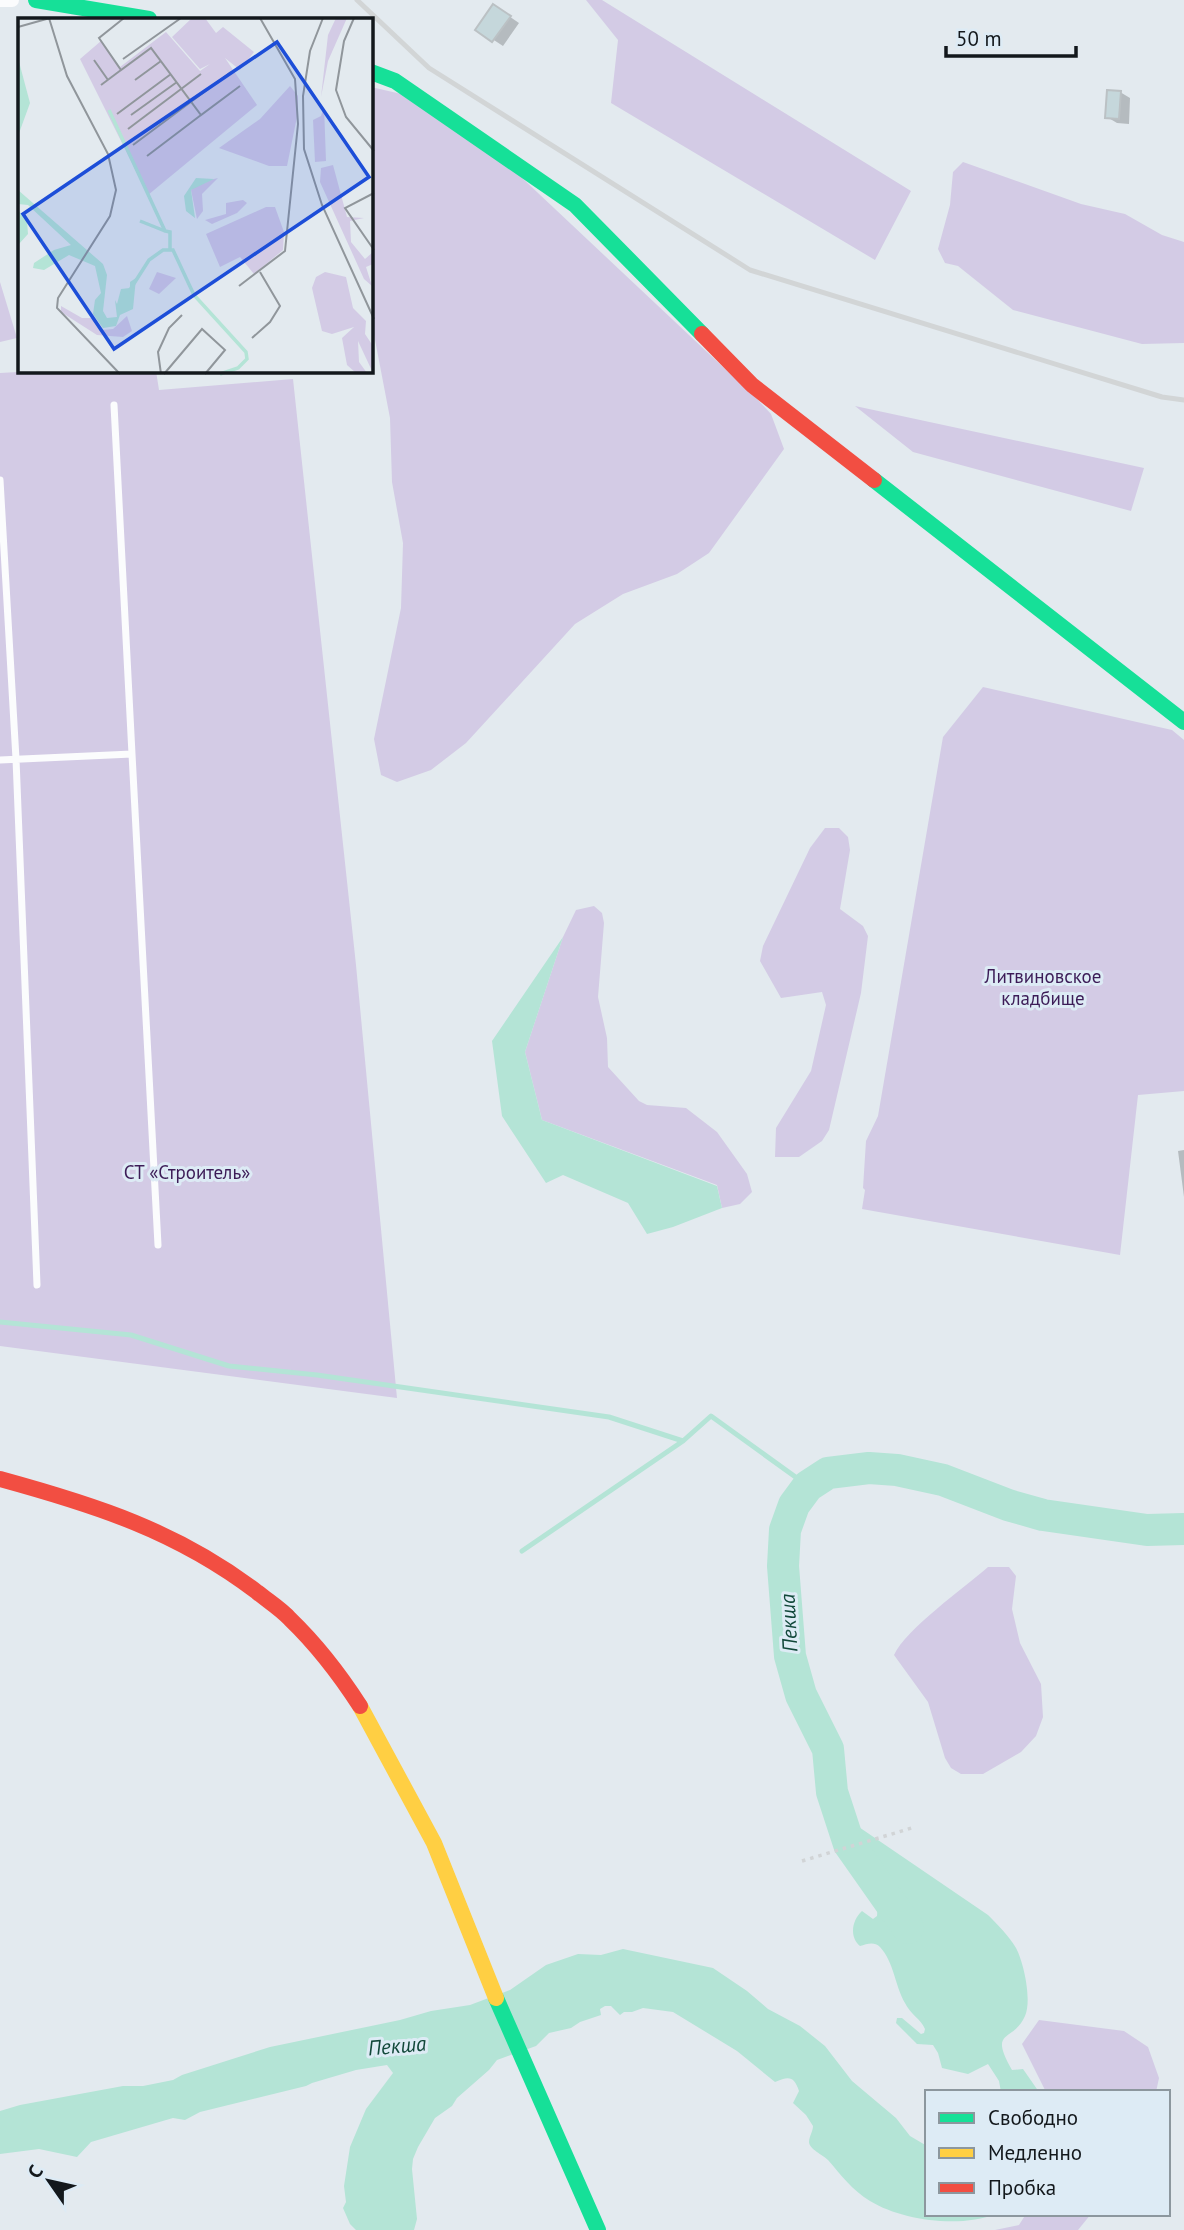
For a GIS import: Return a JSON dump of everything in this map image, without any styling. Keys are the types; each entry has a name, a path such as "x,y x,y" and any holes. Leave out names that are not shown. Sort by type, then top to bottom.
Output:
{"street":[{"path":"0,0 12,0"},
{"path":"36,0 143,18"},
{"path":"373,73 395,81 575,205 752,386 1184,722"},
{"path":"0,1479 135,1521 233,1574 289,1617 335,1668 368,1717 434,1843 483,1967 598,2230"}],"lane":[{"path":"114,405 158,1245"},
{"path":"0,480 16,759 37,1285"},
{"path":"0,760 132,754"}],"path":[{"path":"802,1861 915,1827"}],"green space":[{"path":"586,0 602,0 911,191 875,260 611,103 618,40"},
{"path":"373,87 410,96 504,161 757,399 771,414 784,449 709,553 677,574 623,594 575,624 466,743 431,770 397,782 381,775 374,739 401,608 403,543 392,482 390,418 373,329"},
{"path":"963,162 1081,204 1125,214 1162,235 1184,242 1184,343 1142,344 1013,310 958,266 945,263 938,249 950,205 953,172"},
{"path":"0,282 17,338 0,342"},
{"name":"СТ «Строитель»","path":"0,373 156,373 159,390 293,379 356,965 397,1398 0,1346"},
{"path":"855,406 1144,468 1131,511 913,452"},
{"name":"Литвиновское кладбище","path":"983,687 1172,730 1184,740 1184,1091 1138,1095 1120,1255 862,1209 866,1141 878,1116 943,737"},
{"path":"825,828 839,828 848,837 850,850 840,909 863,926 868,936 861,993 829,1130 822,1141 799,1157 775,1157 776,1128 811,1071 826,1005 822,992 781,998 760,961 763,946 810,848"},
{"path":"594,906 602,913 604,923 598,997 607,1038 608,1067 639,1101 647,1105 686,1108 717,1132 747,1174 752,1192 740,1204 722,1208 717,1185 542,1120 525,1052 563,937 576,910"},
{"path":"988,1567 1009,1567 1016,1576 1012,1609 1020,1643 1041,1684 1043,1717 1036,1736 1021,1752 983,1774 961,1774 951,1768 945,1758 928,1702 894,1655 910,1633"},
{"path":"1039,2020 1124,2031 1148,2047 1159,2078 1156,2090 1045,2090 1022,2044"},
{"path":"1025,2216 1089,2216 1078,2230 995,2230 1019,2225"}],"water":[{"path":"563,937 525,1052 542,1120 717,1186 722,1208 647,1234 628,1203 563,1175 546,1183 502,1116 492,1041"},
{"path":"846,1808 853,1823 988,1915 1013,1944 1024,1972 1028,2001 1025,2016 1015,2030 1005,2037 1002,2048 1012,2070 1023,2069 1038,2090 1001,2090 999,2081 988,2064 968,2074 942,2068 933,2045 917,2044 896,2023 897,2018 902,2018 921,2034 924,2033 923,2025 907,2007 885,1953 875,1944 860,1946 853,1933 854,1924 862,1911 873,1919 877,1916 885,1882 868,1868 844,1861 828,1817"},
{"path":"623,1949 713,1968 768,2009 800,2026 825,2046 852,2081 896,2118 910,2136 925,2145 925,2216 989,2216 966,2221 915,2218 870,2201 810,2145 813,2126 793,2103 799,2091 793,2080 787,2078 775,2082 737,2051 673,2012 643,2008 620,2015 611,2006 605,2006 600,2009 601,2015 571,2028 549,2033 536,2046 497,2060 452,2106 435,2118 413,2159 417,2219 414,2230 356,2230 350,2224 343,2208 346,2202 344,2186 350,2147 366,2109 393,2073 387,2065 356,2070 306,2086 200,2112 185,2120 173,2118 91,2142 77,2157 39,2149 0,2154 0,2111 123,2086 143,2086 173,2080 270,2047 431,2011 470,2005 510,1990 546,1965 578,1954 601,1955"}],"building":[{"path":"493,4 511,16 492,42 475,30"},
{"path":"1107,90 1121,91 1119,119 1105,118"}],"waterway":[{"path":"0,1322 131,1335 229,1366 317,1375 609,1417 683,1441 711,1416 808,1486"},
{"path":"522,1551 683,1441"},
{"name":"Пекша","path":"908,1928 849,1844 832,1792 828,1749 801,1695 790,1656 783,1566 785,1530 794,1505 808,1486 828,1473 869,1468 897,1470 943,1480 1008,1505 1043,1515 1147,1530 1184,1529"}],"railway":[{"path":"357,0 429,68 750,270 1162,397 1184,400"}],"traffic: fast":[{"path":"36,0 143,18"},
{"path":"373,73 395,81 575,205 702,334"},
{"path":"874,480 1184,722"},
{"path":"496,1998 598,2230"}],"traffic: slow":[{"path":"360,1706 434,1843 496,1998"}],"traffic: jam":[{"path":"702,334 752,385 874,480"},
{"path":"0,1479 134,1522 166,1536 227,1571 279,1608 300,1629 328,1661 360,1706"}]}
